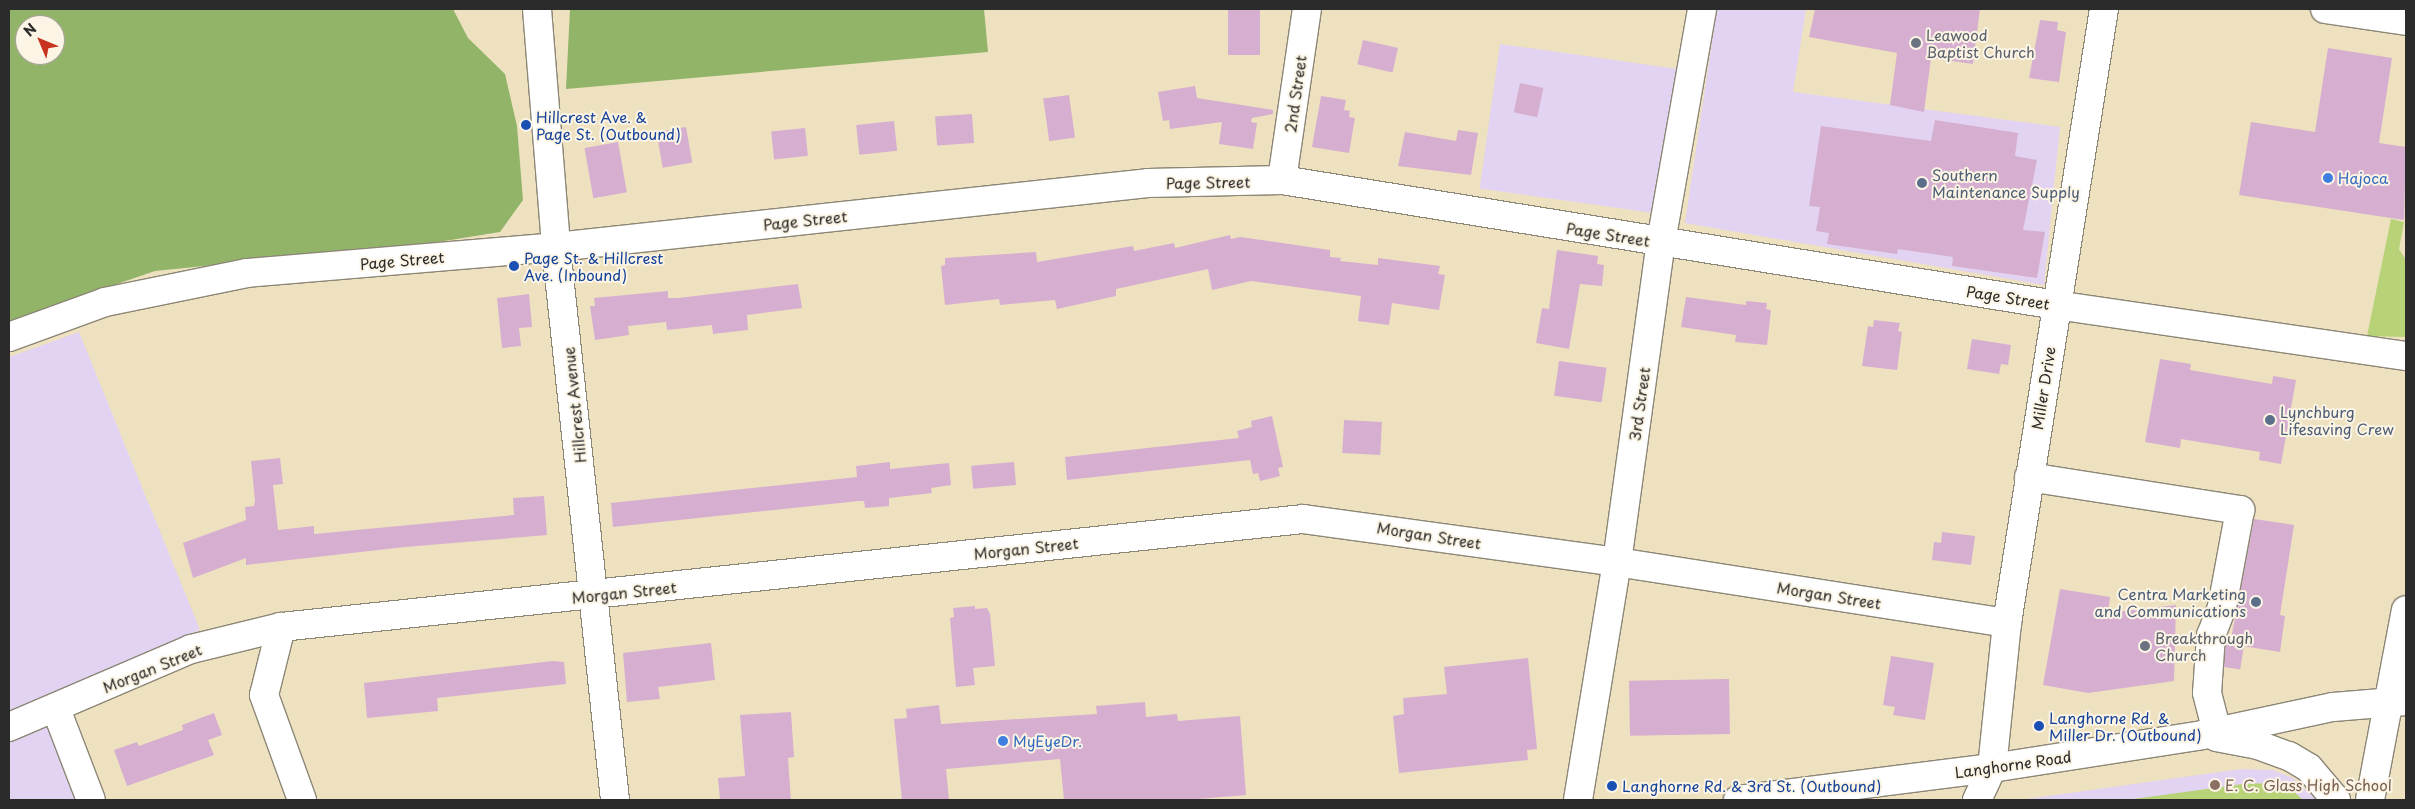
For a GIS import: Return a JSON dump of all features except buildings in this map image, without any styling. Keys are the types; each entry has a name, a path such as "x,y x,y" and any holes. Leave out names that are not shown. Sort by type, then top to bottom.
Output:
{"street":[{"name":"Hillcrest Avenue","path":"537,9 556,247 595,595 615,800"},
{"name":"2nd Street","path":"1282,180 1307,9"},
{"name":"3rd Street","path":"1578,800 1617,562 1661,242 1702,9"},
{"name":"Miller Drive","path":"1977,800 1992,768 2007,623 2104,9"},
{"path":"2325,9 2406,21"},
{"name":"Page Street","path":"9,337 105,302 247,273 556,247 1148,183 1282,180 2056,305 2406,356"},
{"path":"2029,477 2240,510 2222,607 2211,635 2207,694 2209,734 2258,745 2289,756 2308,768 2336,800"},
{"name":"Morgan Street","path":"9,727 56,709 191,650 281,627 1303,519 1617,562 2007,623"},
{"path":"2370,800 2398,701 2406,610"},
{"path":"281,627 264,695 302,800"},
{"name":"Langhorne Road","path":"1738,800 1992,768 2209,734 2333,707 2398,701"},
{"path":"56,709 91,800"}],"shaded area":[{"path":"1717,9 1806,9 1793,92 2060,127 2044,285 1685,223"},
{"path":"1500,44 1679,69 1659,214 1480,189"},
{"path":"79,332 200,630 58,694 49,728 76,800 9,800 9,357"},
{"name":"E. C. Glass High School","path":"2241,769 2273,770 2293,778 2317,800 2020,800"}],"green space":[{"path":"9,9 453,9 468,38 505,74 517,126 523,200 500,232 438,242 155,271 9,321"},
{"path":"570,9 984,9 988,52 566,89"},
{"path":"2391,219 2404,222 2399,249 2406,260 2406,337 2367,336"},
{"path":"2272,783 2292,790 2303,800 2126,800 2243,784"}],"place":[{"name":"Leawood Baptist Church","path":"1916,43"},
{"name":"Hillcrest Ave. & Page St. (Outbound)","path":"526,125"},
{"name":"Hajoca","path":"2328,178"},
{"name":"Southern Maintenance Supply","path":"1922,183"},
{"name":"Page St. & Hillcrest Ave. (Inbound)","path":"514,266"},
{"name":"Lynchburg Lifesaving Crew","path":"2270,420"},
{"name":"Centra Marketing and Communications","path":"2256,602"},
{"name":"Breakthrough Church","path":"2145,646"},
{"name":"Langhorne Rd. & Miller Dr. (Outbound)","path":"2039,726"},
{"name":"MyEyeDr.","path":"1003,741"},
{"name":"E. C. Glass High School","path":"2215,785"},
{"name":"Langhorne Rd. & 3rd St. (Outbound)","path":"1612,786"}]}
